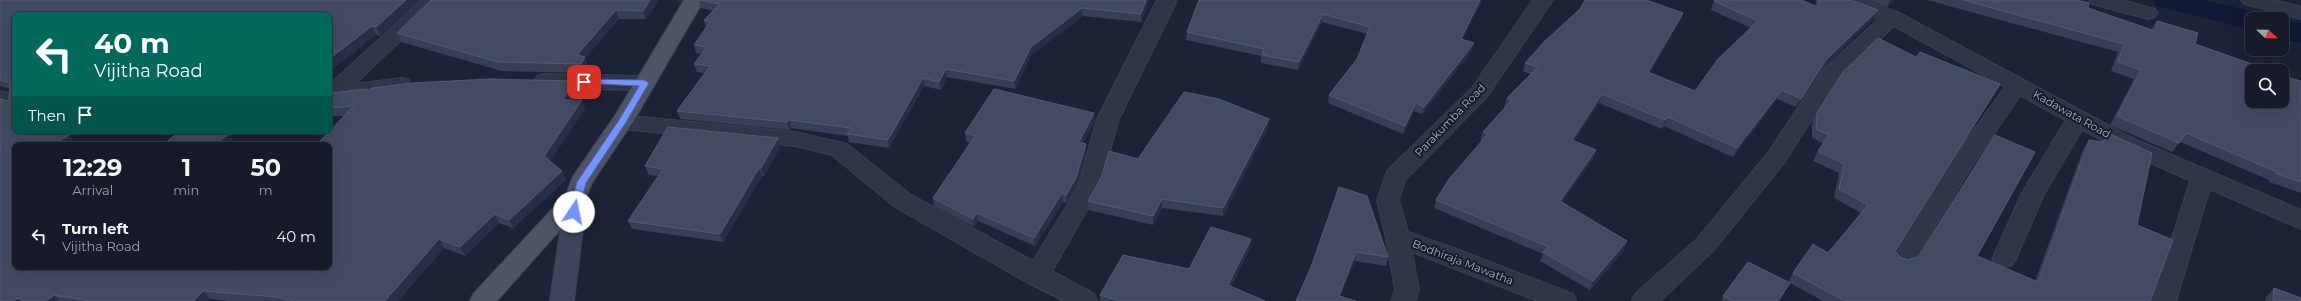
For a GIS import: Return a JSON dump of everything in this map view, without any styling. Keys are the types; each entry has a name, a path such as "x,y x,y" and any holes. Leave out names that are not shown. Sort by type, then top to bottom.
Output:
{"main road":[{"path":"562,301 576,197 581,182 622,122 694,0"},
{"path":"482,301 576,197"}],"street":[{"path":"332,93 433,0"},
{"path":"1037,276 1089,186 1108,119 1167,0"},
{"name":"Parakumba Road","path":"1388,200 1394,177 1479,93 1543,0"},
{"name":"Kadawata Road","path":"1846,0 1892,17 2124,143 2301,220"},
{"path":"2099,0 2148,13"},
{"path":"2250,0 2301,13"},
{"path":"1644,301 1706,245 1776,158 1830,75 1892,17"},
{"path":"525,80 644,83"},
{"path":"332,94 418,83"},
{"path":"1903,259 1962,162 2017,85"},
{"path":"2004,260 2033,193 2078,118"},
{"path":"622,122 795,139 840,149 903,202 1085,301"},
{"path":"2164,301 2202,178"},
{"name":"Bodhiraja Mawatha","path":"1388,200 1398,238 1451,256 1564,301"},
{"path":"1398,238 1407,290 1403,301"}],"building":[{"path":"0,0 406,0 376,27 372,26 332,57 332,12 12,12 12,134 69,135 58,142 12,142 12,270 332,270 332,142 319,142 327,134 332,134 332,129 354,106 332,108 332,93 367,89 368,91 372,88 413,83 489,79 573,81 563,100 582,100 544,156 562,171 509,220 495,214 460,247 439,239 385,301 293,301 277,297 203,291 193,301 90,301 54,295 46,301 25,301 18,298 14,301 0,301 0,99 7,101 9,99 10,83 0,80"},
{"path":"431,0 650,0 643,11 616,10 577,55 585,57 581,64 498,62 397,33"},
{"path":"699,0 1146,0 1141,14 1082,8 1031,47 1014,81 946,69 939,82 923,78 888,140 847,134 851,128 789,120 787,122 677,111 710,66 694,64 707,47 694,45 710,22 704,20 720,4"},
{"path":"1199,0 1480,0 1461,39 1474,43 1424,107 1416,103 1405,126 1329,95 1357,59 1370,27 1323,14 1299,62 1262,55 1264,49 1187,32"},
{"path":"1585,0 1646,0 1683,13 1648,72 1695,91 1718,59 1758,21 1714,1 1715,0 1801,0 1818,7 1819,0 1851,0 1878,10 1826,60 1801,99 1782,90 1737,148 1668,117 1665,120 1602,94 1572,140 1596,150 1560,201 1627,241 1593,281 1543,252 1549,247 1436,200 1449,179 1488,134 1483,132 1512,100 1507,98 1538,67 1525,63 1545,41 1580,9"},
{"path":"1963,0 2076,0 2089,3 2088,8 2155,31 2157,21 2198,33 2195,44 2252,64 2245,64 2245,108 2289,108 2289,78 2301,81 2301,182 2277,174 2277,172 2186,133 2179,143 2117,116 2141,70 2118,62 2124,44"},
{"path":"1878,38 1916,57 1920,52 2000,84 1895,251 1900,257 1908,260 1918,257 1995,135 2035,152 1977,256 2038,282 2089,140 2103,142 2108,133 2152,153 2137,225 2173,240 2150,301 1845,301 1793,273 1813,244 1828,253 1868,205 1839,189 1844,164 1818,151 1829,135 1816,129 1817,113 1843,72"},
{"path":"994,89 1094,113 1079,142 1086,144 1076,178 1066,195 1062,193 1034,238 977,213 973,219 933,198 975,136 965,133"},
{"path":"1184,92 1219,99 1269,119 1223,208 1162,199 1153,216 1088,201 1101,178 1109,151 1138,159"},
{"path":"668,127 778,138 720,234 628,221 663,169 645,166"},
{"path":"177,134 229,134 218,142 166,142"},
{"path":"1339,187 1367,196 1388,257 1356,252 1339,296 1356,301 1296,301 1311,267"},
{"path":"1211,227 1251,239 1228,285 1265,301 1120,301 1100,295 1123,255 1189,269"},
{"path":"1748,262 1790,283 1778,301 1732,301 1723,296"},
{"path":"2274,288 2301,298 2301,301 2273,301"}],"waterway":[{"path":"2167,0 2245,19"},
{"path":"2289,30 2301,33"}],"route":[{"path":"574,212 576,197 581,182 622,122 644,83 584,82"}]}
